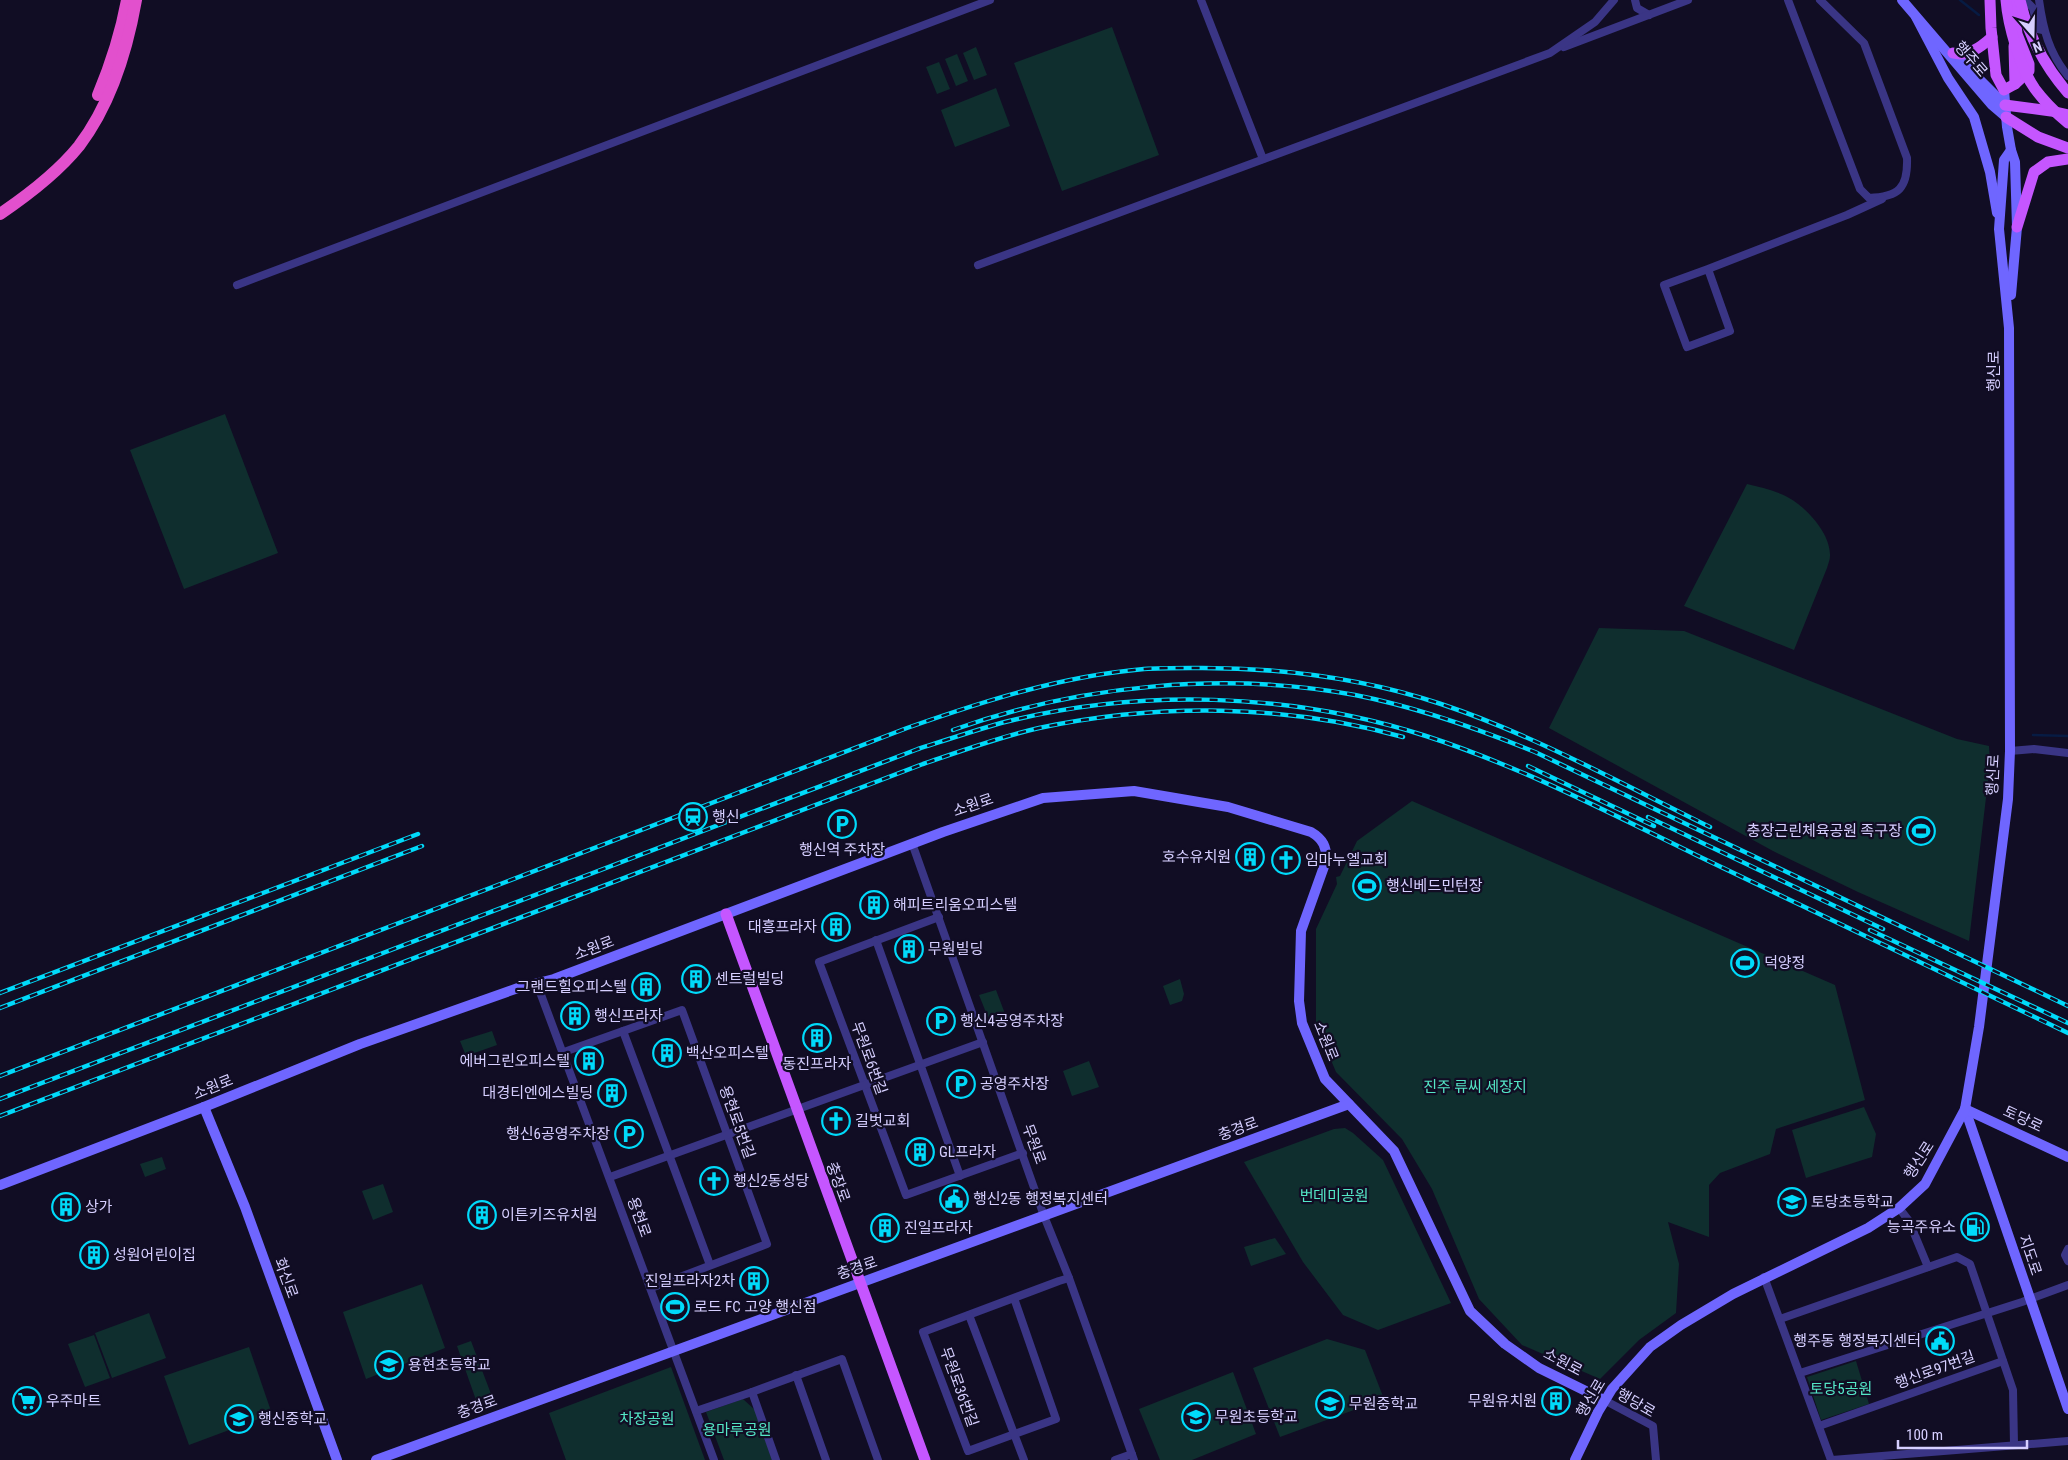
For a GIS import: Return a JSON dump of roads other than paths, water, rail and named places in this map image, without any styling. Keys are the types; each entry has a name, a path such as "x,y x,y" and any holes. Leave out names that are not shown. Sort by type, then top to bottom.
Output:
{"highway":[{"path":"0,208 12,201 39,178 60,157 78,133 92,109 108,72 122,26 127,0"},
{"path":"0,214 23,199 78,146 99,113 117,74 131,28 136,0"}],"main road":[{"name":"행주로","path":"1902,0 1992,106 2006,111"},
{"path":"1990,0 1996,75 2010,87 2029,71 2030,64 2017,34 2013,0"},
{"path":"2006,0 2010,27 2020,59 2034,88 2068,122"},
{"path":"2024,2 2030,35 2051,72 2068,93"},
{"name":"행주로","path":"1916,17 1953,53 2006,111"},
{"path":"1916,17 1948,78 1974,116 1990,172 1999,228"},
{"path":"1953,53 1967,53 1981,47 1992,37"},
{"name":"행신로","path":"1575,1460 1604,1400 1650,1347 1680,1325 1764,1277 1849,1239 1899,1208 1925,1184 1965,1110 1979,1027 2008,799 2010,751 2009,319 2017,227 2015,162 2011,150 2006,111 2010,87"},
{"path":"2006,111 2051,111 2068,116"},
{"path":"2006,111 2038,137 2068,148"},
{"name":"행신로","path":"2009,319 1999,228 2004,160 2011,150"},
{"path":"2017,227 2034,172 2048,162 2068,159"},
{"name":"소원로","path":"0,1185 360,1044 518,988 537,984 912,843 1043,798 1134,791 1228,807 1311,832 1324,843 1327,852 1326,861 1301,931 1300,1001 1302,1023 1325,1079 1394,1152 1470,1311 1505,1344 1540,1368 1604,1400"},
{"name":"충장로","path":"726,914 925,1460"},
{"name":"충경로","path":"376,1460 1349,1104"},
{"name":"화신로","path":"204,1106 244,1207 337,1460"},
{"name":"토당로","path":"1965,1110 2068,1157"},
{"name":"지도로","path":"1965,1110 2068,1409"}],"street":[{"path":"237,285 990,0"},
{"path":"1201,0 1263,159"},
{"path":"1550,52 1595,22 1614,0"},
{"path":"1635,0 1637,8 1649,15"},
{"path":"978,265 1688,0"},
{"path":"1788,0 1860,189 1869,198 1886,198"},
{"path":"1708,269 1730,331 1687,347 1664,285 1847,215 1886,198 1901,189 1908,172 1907,158 1864,43 1820,0"},
{"path":"2039,0 2043,30 2060,66 2068,76"},
{"path":"2024,2 2033,8 2038,29 2043,30"},
{"path":"2010,751 2034,750 2068,753"},
{"name":"무원로","path":"912,843 1024,1153 1044,1216 1069,1278 1133,1457 1115,1460"},
{"name":"무원로6번길","path":"939,917 819,962 906,1195 1024,1153"},
{"path":"876,940 922,1064 960,1176"},
{"name":"용현로","path":"537,984 564,1052 714,1460"},
{"name":"용현로5번길","path":"564,1052 682,1010 767,1244 650,1288"},
{"path":"623,1031 710,1265"},
{"path":"610,1177 983,1042"},
{"path":"1899,1208 1909,1221 1928,1267"},
{"path":"2068,1249 2065,1254 2068,1261"},
{"path":"1780,1319 1957,1257 1970,1264 2013,1390 2014,1445"},
{"path":"1764,1277 1832,1460 1936,1456 2014,1445 2068,1440"},
{"name":"무원로36번길","path":"1014,1298 1056,1419 968,1451 923,1332 1014,1298 1069,1278"},
{"path":"1800,1373 2068,1285"},
{"path":"969,1315 1024,1460"},
{"path":"696,1410 842,1360 878,1460"},
{"name":"행신로97번길","path":"1819,1426 2003,1361"},
{"path":"796,1375 826,1460"},
{"path":"752,1392 776,1460"},
{"name":"행당로","path":"1604,1400 1653,1426 1656,1460"}],"waterway":[{"path":"1960,0 1979,15"},
{"path":"2033,735 2068,736"}],"railway":[{"path":"0,1076 907,728 994,699 1083,677 1113,672 1161,668 1254,669 1348,680 1380,687 1441,704 1510,730 1611,777 1710,827"},
{"path":"953,730 1050,702 1152,687 1255,684 1306,688 1378,700 1446,719 1535,752 2068,1006"},
{"path":"0,1099 918,749 1001,723 1053,712 1106,704 1160,700 1268,703 1321,710 1374,721 1461,748 1529,775 1596,806 2068,1033"},
{"path":"0,1116 923,764 980,744 1024,732 1084,720 1130,714 1221,711 1313,718 1403,737"},
{"path":"1528,766 1654,826"},
{"path":"1648,817 1883,929"},
{"path":"0,993 418,834"},
{"path":"0,1008 422,846"},
{"path":"1870,930 2068,1023"}],"place":[{"name":"행신","path":"693,817"},
{"name":"행신역 주차장","path":"842,824"},
{"name":"충장근린체육공원 족구장","path":"1921,831"},
{"name":"호수유치원","path":"1250,857"},
{"name":"임마누엘교회","path":"1286,860"},
{"name":"행신베드민턴장","path":"1367,886"},
{"name":"해피트리움오피스텔","path":"874,905"},
{"name":"대흥프라자","path":"836,927"},
{"name":"무원빌딩","path":"909,949"},
{"name":"덕양정","path":"1745,963"},
{"name":"센트럴빌딩","path":"696,979"},
{"name":"그랜드힐오피스텔","path":"646,987"},
{"name":"행신프라자","path":"575,1016"},
{"name":"행신4공영주차장","path":"941,1021"},
{"name":"동진프라자","path":"817,1038"},
{"name":"백산오피스텔","path":"667,1053"},
{"name":"에버그린오피스텔","path":"589,1061"},
{"name":"공영주차장","path":"961,1084"},
{"name":"대경티엔에스빌딩","path":"612,1093"},
{"name":"길벗교회","path":"836,1121"},
{"name":"행신6공영주차장","path":"629,1134"},
{"name":"GL프라자","path":"920,1152"},
{"name":"행신2동성당","path":"714,1181"},
{"name":"행신2동 행정복지센터","path":"954,1199"},
{"name":"토당초등학교","path":"1792,1202"},
{"name":"상가","path":"66,1207"},
{"name":"이튼키즈유치원","path":"482,1215"},
{"name":"능곡주유소","path":"1975,1227"},
{"name":"진일프라자","path":"885,1228"},
{"name":"성원어린이집","path":"94,1255"},
{"name":"진일프라자2차","path":"754,1281"},
{"name":"로드 FC 고양 행신점","path":"675,1307"},
{"name":"행주동 행정복지센터","path":"1940,1341"},
{"name":"용현초등학교","path":"389,1365"},
{"name":"우주마트","path":"27,1401"},
{"name":"무원유치원","path":"1556,1401"},
{"name":"무원중학교","path":"1330,1404"},
{"name":"무원초등학교","path":"1196,1417"},
{"name":"행신중학교","path":"239,1419"}],"park label":[{"name":"진주 류씨 세장지","path":"1475,1087"},
{"name":"번데미공원","path":"1334,1196"},
{"name":"토당5공원","path":"1841,1389"},
{"name":"차장공원","path":"647,1419"},
{"name":"용마루공원","path":"737,1430"}]}
